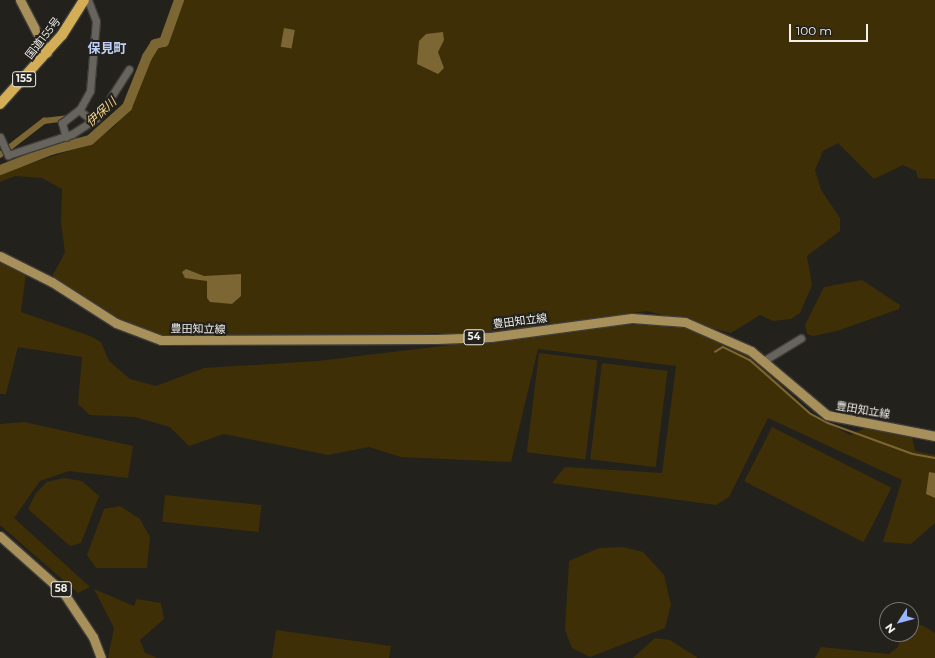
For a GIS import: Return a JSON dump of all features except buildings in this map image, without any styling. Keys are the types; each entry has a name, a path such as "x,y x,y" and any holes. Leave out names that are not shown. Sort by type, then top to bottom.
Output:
{"highway":[{"name":"国道155号","path":"0,104 47,52 84,0"}],"main road":[{"path":"20,0 47,52"},
{"name":"豊田知立線","path":"0,256 52,282 116,323 161,340 195,342 491,336 652,318 685,322 716,334 765,360 827,415 935,436"},
{"name":"58","path":"0,536 63,592 93,637 101,658"}],"street":[{"path":"66,137 62,123 79,110 90,92 96,31 95,13 88,0"},
{"path":"0,138 8,155 66,137 92,121 110,103 129,69"},
{"path":"79,110 92,121"},
{"path":"765,360 801,338"}],"shaded area":[{"path":"180,0 935,0 935,179 918,178 916,171 903,165 874,179 838,143 823,151 815,170 821,190 840,218 840,231 807,256 812,285 800,313 791,319 773,321 760,315 731,333 647,311 496,332 300,337 160,336 119,318 52,277 65,252 61,223 62,189 42,178 15,176 0,182 0,173 88,145 115,126 132,103 143,70 160,46"},
{"path":"284,28 295,30 292,49 281,47"},
{"path":"443,32 444,40 438,52 444,68 438,74 417,64 419,41 426,34"},
{"path":"0,262 26,273 21,312 90,336 101,342 109,361 130,379 156,386 204,368 318,361 616,325 675,324 749,354 811,414 850,435 865,428 912,436 915,451 935,455 935,523 911,544 883,542 902,480 768,418 729,497 716,505 552,483 565,467 662,473 676,366 538,349 511,462 401,457 369,447 328,455 224,434 189,446 170,427 135,417 90,415 78,404 82,357 18,347 6,394 0,394"},
{"path":"186,269 204,276 241,274 241,296 232,304 210,302 207,298 207,281 185,278 182,272"},
{"path":"862,280 900,305 899,309 837,331 813,336 807,334 805,325 824,287"},
{"path":"539,353 598,360 585,459 527,452"},
{"path":"602,363 668,371 656,467 590,459"},
{"path":"24,422 133,446 128,478 69,471 40,481 14,518 90,587 78,593 0,525 0,424"},
{"path":"772,427 891,488 864,542 744,481"},
{"path":"929,472 935,473 935,498 926,494"},
{"path":"64,478 82,481 99,496 81,543 70,546 28,509 36,493 47,482"},
{"path":"165,495 261,505 259,532 162,522"},
{"path":"120,506 140,519 150,537 147,568 96,568 87,555 104,509"},
{"path":"623,547 643,552 664,575 671,605 665,628 590,657 572,648 565,630 569,561 599,548"},
{"path":"94,589 134,606 137,599 161,603 164,619 140,640 145,653 158,658 108,658 114,628"},
{"path":"919,625 922,625 935,633 935,658 815,658 821,647 889,654 898,647 899,642 919,642"},
{"path":"276,630 391,646 389,658 272,658"},
{"path":"655,638 670,640 698,658 633,658"}],"waterway":[{"name":"伊保川","path":"0,170 51,150 90,140 127,107 147,57 155,44 164,42 179,0"},
{"path":"0,155 44,121 67,118"},
{"path":"715,352 723,347 750,360 811,414 828,423 913,454 935,458"}],"district":[{"name":"保見町","path":"107,48"}]}
